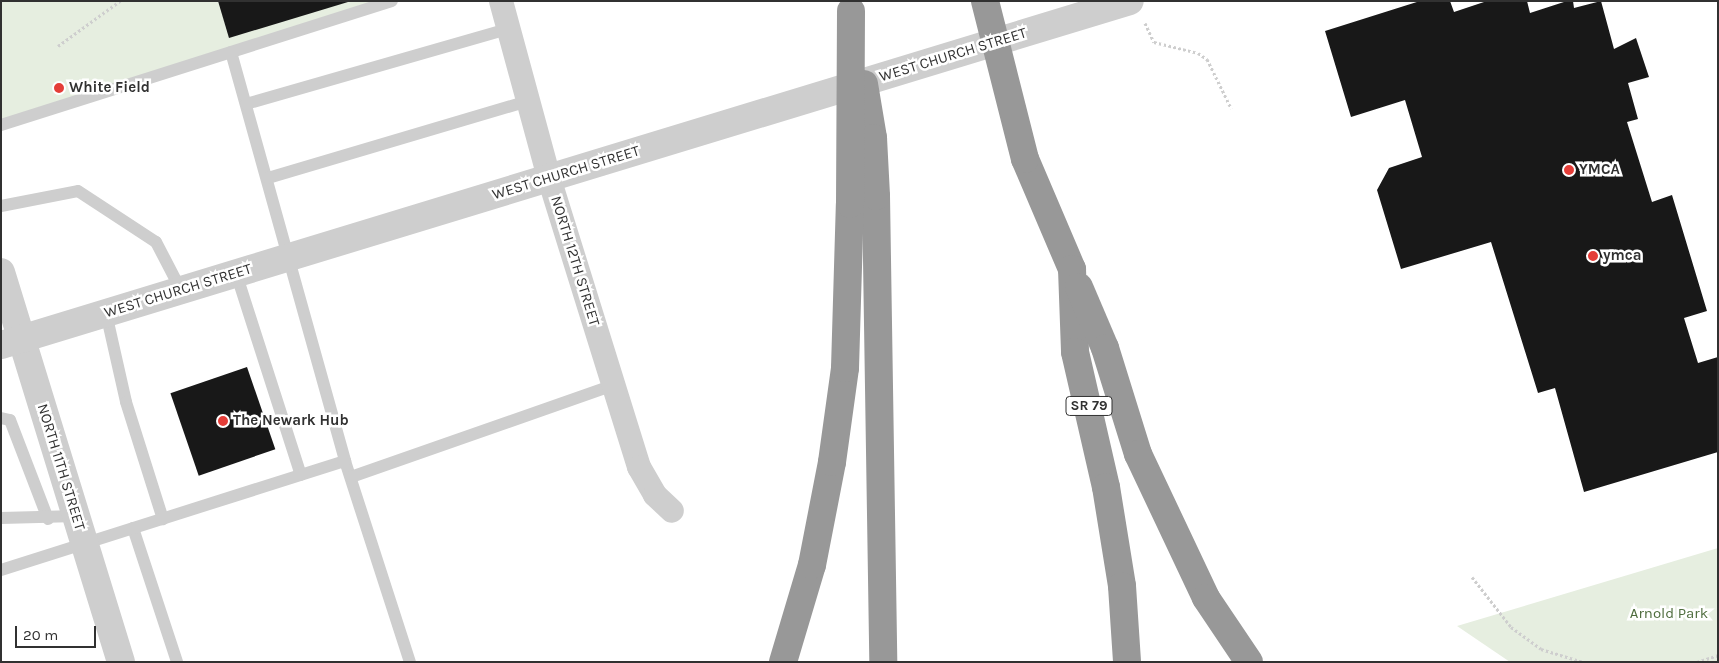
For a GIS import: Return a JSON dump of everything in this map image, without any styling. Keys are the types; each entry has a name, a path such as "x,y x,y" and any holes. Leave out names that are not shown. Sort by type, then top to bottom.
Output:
{"highway":[{"name":"SR 79","path":"985,1 1025,159 1072,269 1075,352 1106,487 1122,586 1127,662"},
{"path":"851,6 873,138 876,196 883,662"},
{"path":"783,662 812,565 832,462 845,368 850,204 851,6"},
{"path":"1072,269 1105,348 1138,454 1206,598 1249,662"}],"street":[{"name":"NORTH 12TH STREET","path":"501,1 549,178 639,467 655,495 672,511"},
{"name":"WEST CHURCH STREET","path":"12,342 549,178 1136,9"},
{"name":"NORTH 11TH STREET","path":"1,272 12,342 77,516 122,662"}],"lane":[{"path":"1,125 392,1"},
{"path":"246,104 508,29"},
{"path":"231,52 268,178 345,461 410,662"},
{"path":"268,178 528,100"},
{"path":"1,206 78,191 156,242 181,290"},
{"path":"236,273 301,475"},
{"path":"106,313 126,402 163,519"},
{"path":"350,477 614,384"},
{"path":"1,418 10,420 48,519"},
{"path":"1,570 345,461"},
{"path":"1,518 48,519 77,516"},
{"path":"133,528 177,662"}],"path":[{"path":"58,46 120,1"},
{"path":"1136,9 1154,42 1198,52 1207,59 1231,108"},
{"path":"1472,577 1511,627 1541,649 1582,662"},
{"path":"1697,662 1718,656"}],"green space":[{"name":"White Field","path":"1,1 392,1 1,125"},
{"name":"Arnold Park","path":"1718,548 1718,662 1510,662 1457,626"}],"building":[{"path":"218,1 348,1 348,2 229,38"},
{"name":"ymca","path":"1420,1 1450,1 1454,12 1487,1 1527,1 1530,13 1567,1 1573,1 1574,8 1601,1 1614,49 1636,38 1649,77 1628,83 1638,119 1627,122 1652,202 1672,195 1707,311 1684,318 1698,363 1718,357 1718,452 1584,492 1555,388 1538,393 1491,242 1401,269 1377,190 1389,168 1422,157 1405,100 1351,117 1325,31"},
{"name":"The Newark Hub","path":"247,367 275,449 199,476 170,393"}],"place":[{"name":"White Field","path":"59,88"},
{"name":"YMCA","path":"1569,170"},
{"name":"ymca","path":"1593,256"},
{"name":"The Newark Hub","path":"223,421"}]}
